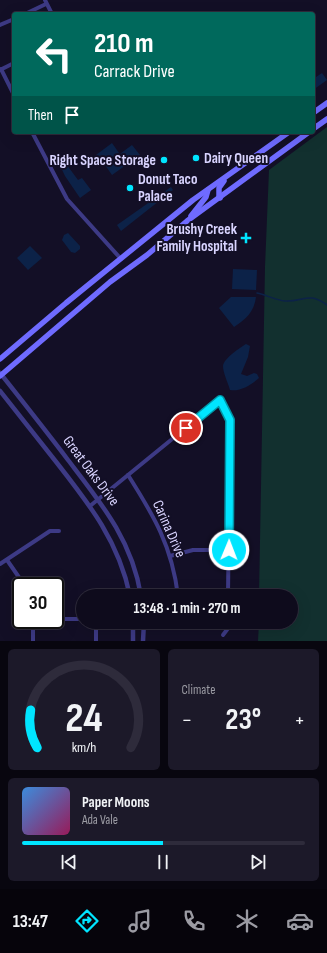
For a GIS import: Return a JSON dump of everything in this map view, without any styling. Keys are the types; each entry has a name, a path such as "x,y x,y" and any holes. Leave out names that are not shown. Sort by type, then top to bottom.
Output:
{"main road":[{"path":"315,112 327,103"},
{"path":"315,128 327,119"},
{"path":"0,359 158,228 286,134"},
{"path":"0,375 110,282 147,255 187,222 306,134"},
{"path":"220,198 219,188 226,177"},
{"path":"187,222 206,196 208,190"}],"street":[{"path":"28,12 45,2 51,12"},
{"path":"0,26 12,20"},
{"path":"12,64 1,69 12,92"},
{"path":"33,134 67,199 121,259"},
{"name":"Great Oaks Drive","path":"0,375 48,434 113,520 135,571 139,589"},
{"name":"Great Oaks Drive","path":"0,391 90,506 103,525 115,549 129,589"},
{"path":"90,506 220,400 230,420 228,589"},
{"path":"39,440 48,434"},
{"name":"Carina Drive","path":"128,475 157,523 170,556 177,589"},
{"path":"0,564 50,531 59,531"},
{"path":"170,556 193,550 229,550"},
{"path":"6,560 19,577"},
{"path":"64,619 76,619"},
{"path":"33,629 33,641"},
{"path":"96,629 96,641"},
{"path":"133,629 133,641"},
{"path":"143,641 144,629"},
{"path":"223,635 227,629"}],"green space":[{"path":"327,127 327,641 258,641 259,629 298,629 298,589 259,589 265,267 269,170"}],"water":[{"path":"322,73 327,80 315,89 315,78"},
{"path":"112,143 119,153 103,165 96,155"},
{"path":"132,145 140,155 112,175 105,165"},
{"path":"56,157 61,157 78,180 82,178 91,190 80,198 65,176"},
{"path":"171,187 173,190 121,231 117,225"},
{"path":"68,233 80,246 80,249 75,253 71,252 62,240 64,235"},
{"path":"30,246 42,258 28,270 17,258"},
{"path":"233,269 257,270 256,290 232,289"},
{"path":"231,297 256,297 249,315 234,327 219,308"},
{"path":"246,344 250,346 248,357 241,374 247,376 254,373 257,374 259,378 238,390 230,390 224,372 224,363"}],"waterway":[{"path":"257,293 285,301 310,298 321,301 327,305"}],"place":[{"name":"Dairy Queen","path":"196,158"},
{"name":"Right Space Storage","path":"164,160"},
{"name":"Donut Taco Palace","path":"130,188"},
{"name":"Brushy Creek Family Hospital","path":"246,238"}],"route":[{"path":"186,428 220,400 230,420 229,550"}]}
